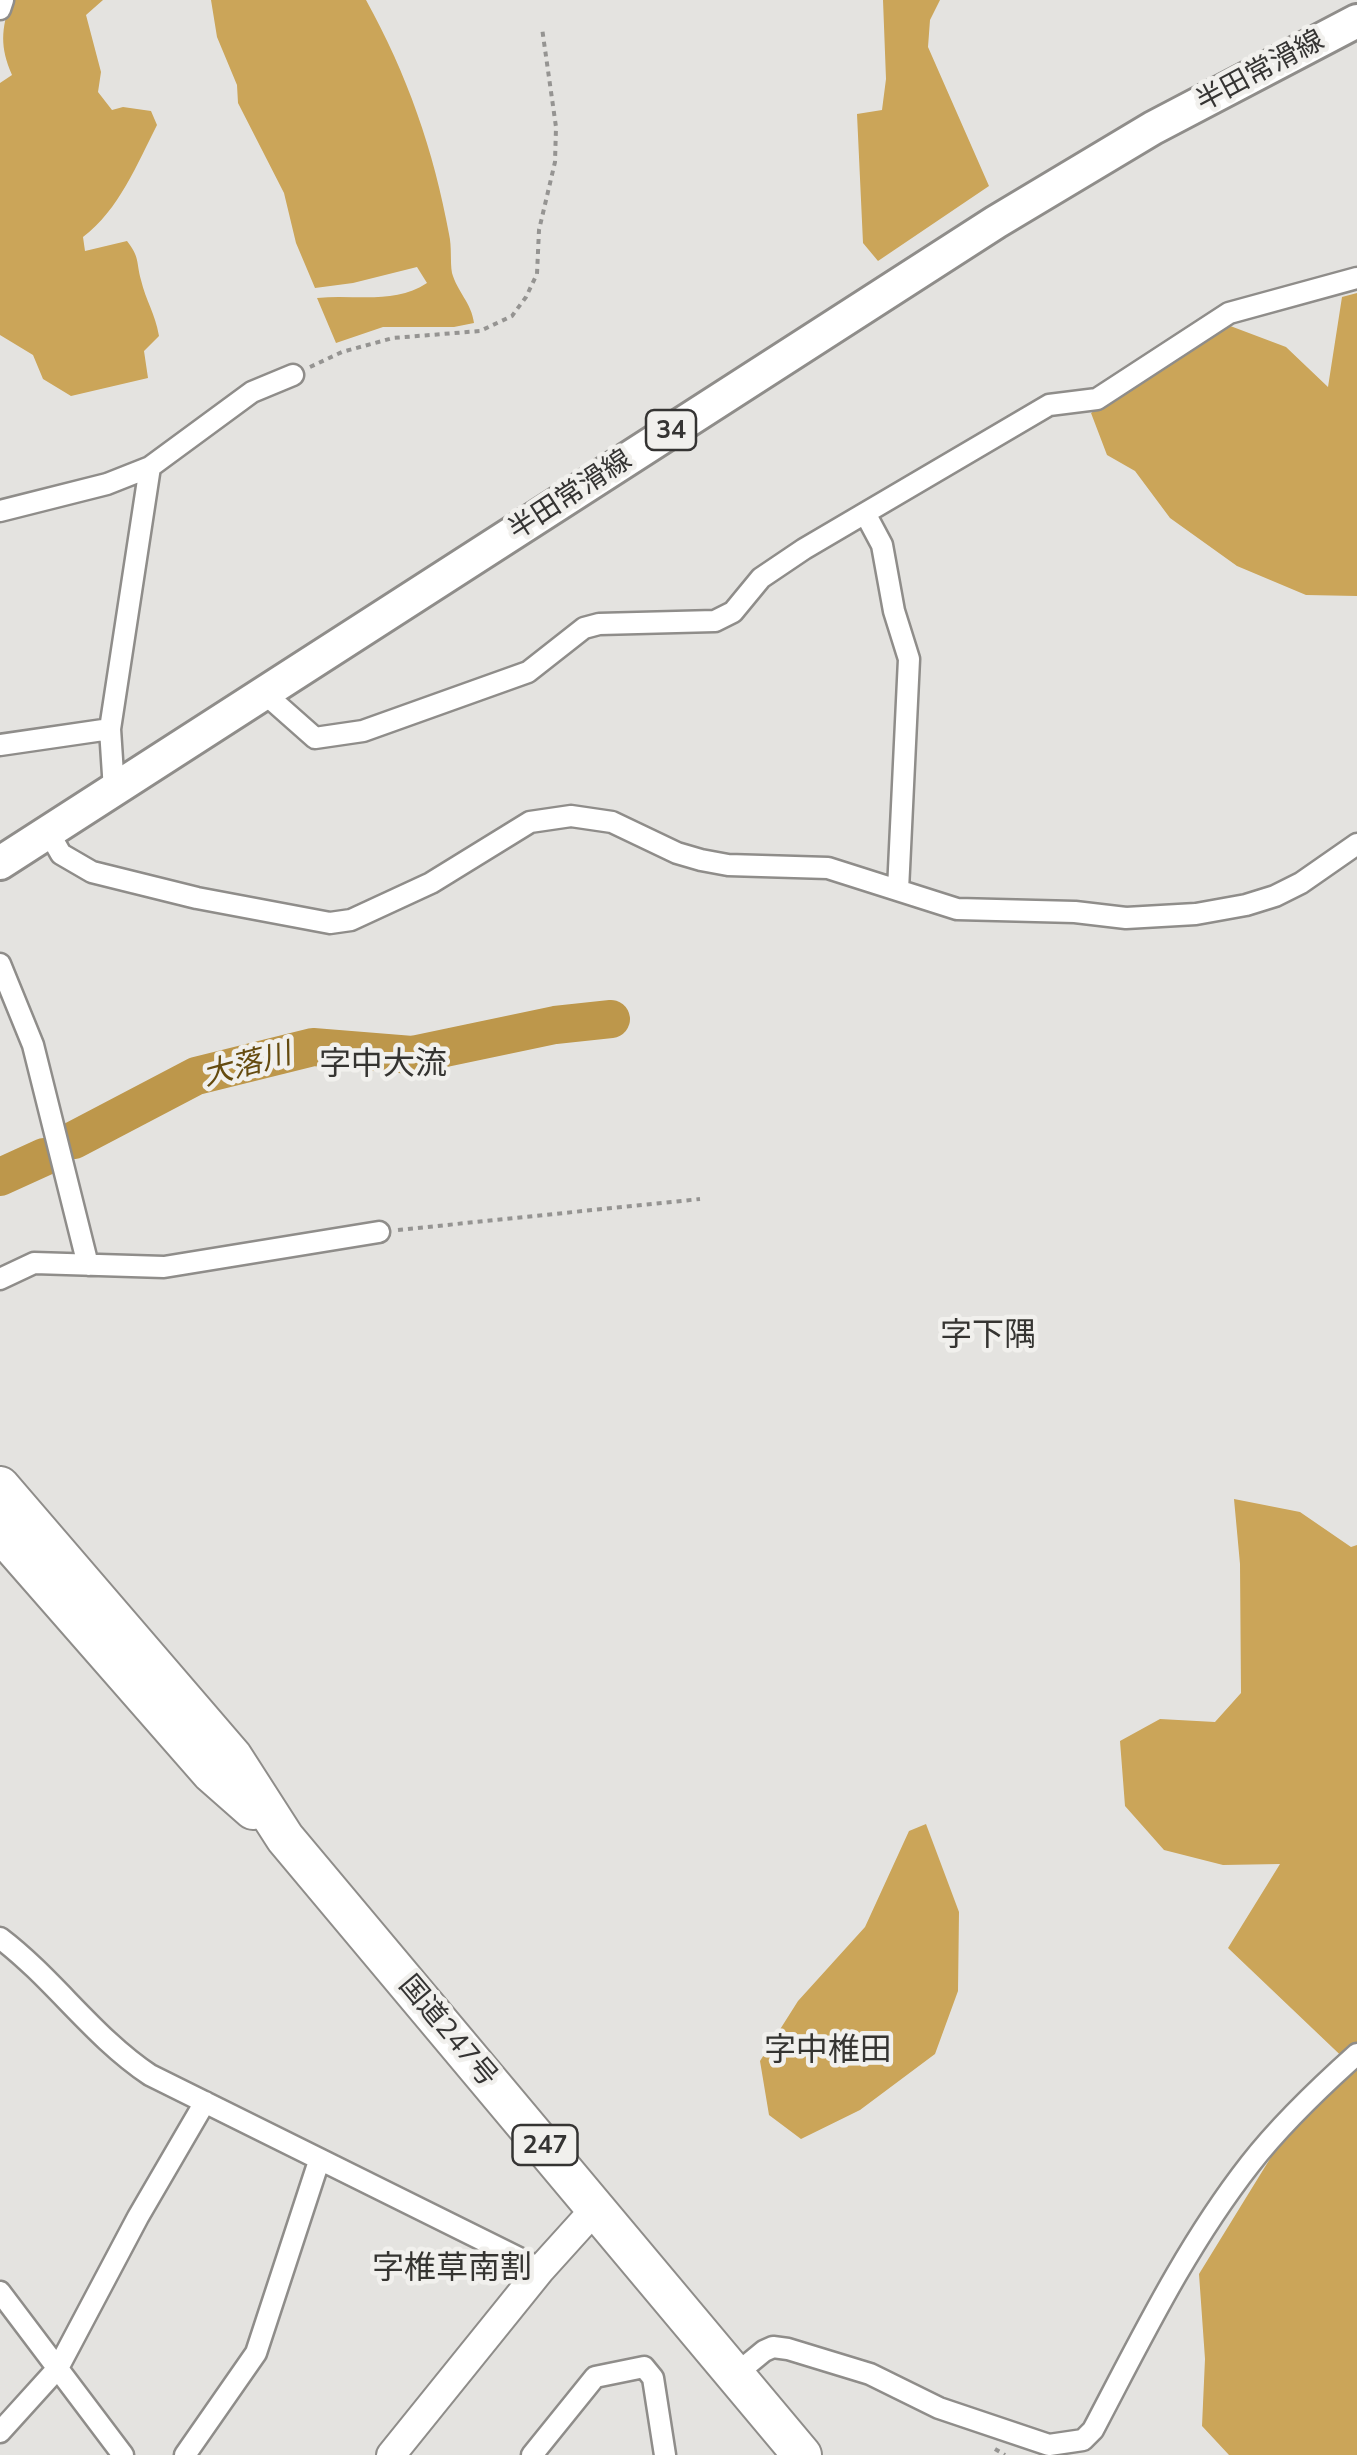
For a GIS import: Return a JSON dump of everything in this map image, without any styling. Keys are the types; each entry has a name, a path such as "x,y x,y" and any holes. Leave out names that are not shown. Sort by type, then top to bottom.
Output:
{"highway":[{"name":"国道247号","path":"0,1486 234,1757 285,1838 802,2455"},
{"name":"国道247号","path":"0,1532 211,1774 285,1838"}],"main road":[{"name":"半田常滑線","path":"0,863 1072,174 1239,80 1357,21"}],"street":[{"path":"0,9 3,0"},
{"path":"264,692 316,738 363,731 528,672 584,628 599,624 715,620 733,612 762,578 804,549 1049,405 1097,399 1229,313 1357,278"},
{"path":"0,512 107,484 150,468 252,392 292,376"},
{"path":"114,790 110,729 150,468"},
{"path":"866,515 882,546 894,610 909,659 898,890"},
{"path":"0,746 110,729"},
{"path":"49,833 61,854 92,872 197,898 330,922 350,920 431,884 530,822 571,816 612,822 701,860 728,865 828,868 971,910 1161,918 1246,905 1275,896 1357,844"},
{"path":"0,964 33,1045 88,1265"},
{"path":"0,1278 34,1264 190,1265 298,1243 379,1232"},
{"path":"0,1938 25,1957 133,2064 318,2161 542,2269"},
{"path":"736,2374 773,2347 870,2374 939,2408 1023,2438 1049,2445 1083,2440 1093,2430 1210,2219 1281,2128 1357,2054"},
{"path":"0,2432 58,2368 138,2217 206,2102"},
{"path":"185,2455 256,2353 318,2161"},
{"path":"391,2455 542,2269 598,2207"},
{"path":"0,2292 123,2455"},
{"path":"532,2455 596,2377 644,2366 653,2378 665,2455"}],"path":[{"path":"292,376 342,352 393,338 480,330 512,316 526,297 537,274 538,230 555,162 556,127 542,28"},
{"path":"379,1232 700,1199"}],"shaded area":[{"path":"11,0 103,0 86,15 101,72 98,92 112,110 123,107 151,111 157,125 117,200 83,237 85,251 127,241 134,252 159,336 144,351 148,378 71,396 43,379 33,355 0,335 0,83 12,75 3,38"},
{"path":"211,0 366,0 394,56 427,143 450,239 452,273 474,323 454,327 383,327 336,343 317,298 388,296 427,283 417,267 315,288 296,243 284,193 238,103 237,85 217,37"},
{"path":"883,0 940,0 930,20 928,47 989,186 878,261 863,243 857,114 882,110 886,79"},
{"path":"1357,293 1357,596 1306,595 1237,566 1170,518 1135,471 1107,455 1091,413 1225,324 1286,347 1328,387 1342,297"},
{"path":"1234,1499 1300,1512 1351,1547 1357,1545 1357,2455 1229,2455 1202,2426 1205,2359 1199,2274 1292,2123 1354,2068 1228,1948 1280,1864 1223,1865 1164,1850 1125,1806 1120,1741 1160,1719 1215,1722 1241,1693 1240,1564"},
{"path":"926,1824 959,1912 958,1991 935,2054 860,2110 801,2139 769,2115 760,2061 798,2001 865,1927 909,1831"}],"waterway":[{"name":"大落川","path":"74,1140 196,1076 313,1047 412,1055 555,1025 611,1019"},
{"name":"大落川","path":"0,1177 44,1157"}],"district":[{"name":"字中大流","path":"383,1064"},
{"name":"字下隅","path":"988,1335"},
{"name":"字中椎田","path":"828,2050"},
{"name":"字椎草南割","path":"452,2268"}]}
